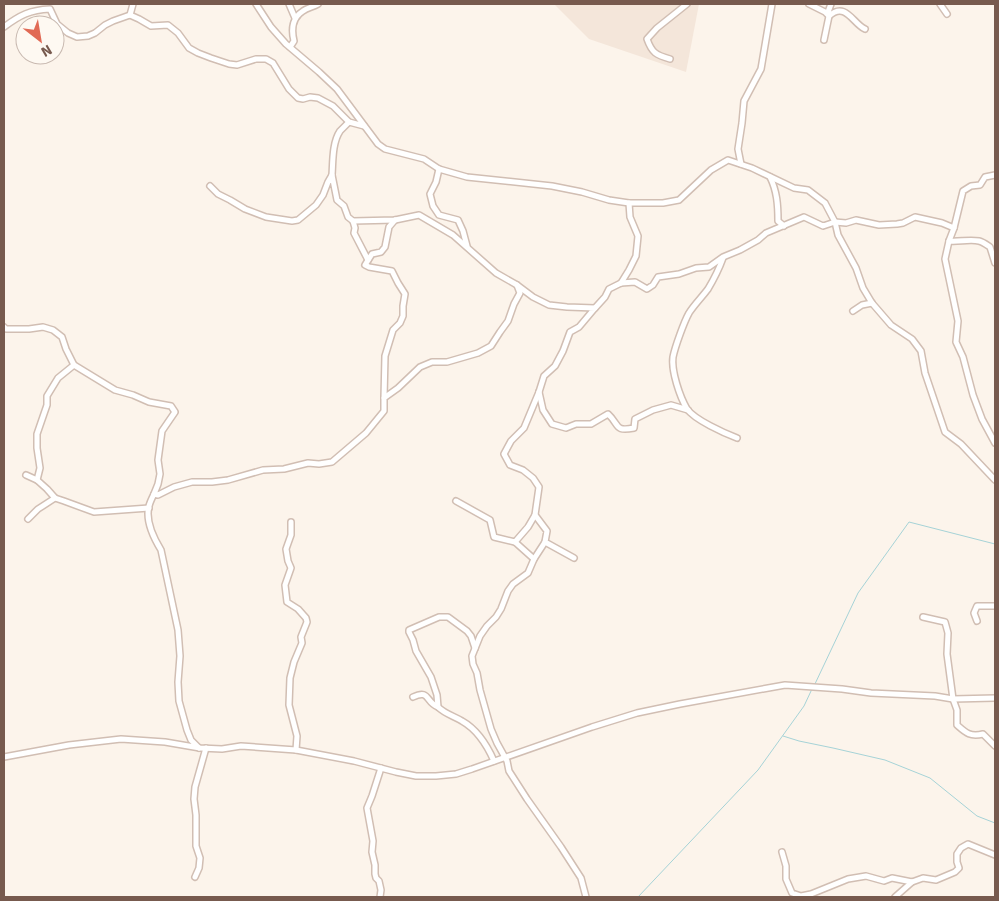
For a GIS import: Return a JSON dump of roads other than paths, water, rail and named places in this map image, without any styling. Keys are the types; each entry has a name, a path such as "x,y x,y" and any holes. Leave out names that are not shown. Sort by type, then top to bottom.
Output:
{"street":[{"path":"130,15 133,4"},
{"path":"256,4 277,35 336,89 378,144 385,149 424,159 439,169 467,177 552,186 608,200 629,203 663,203 679,200 711,170 728,160 752,168 794,188 808,190 825,203 835,222 838,235 872,303 891,325 912,339 921,351 925,373 946,432 961,444 995,480"},
{"path":"289,4 295,18"},
{"path":"290,47 294,41 292,29 295,18 304,10 318,4"},
{"path":"670,59 660,56 650,49 647,39 657,28 687,4"},
{"path":"742,164 738,149 744,101 761,69 772,4"},
{"path":"808,4 829,16"},
{"path":"824,40 831,4"},
{"path":"940,4 947,14"},
{"path":"4,27 26,12 38,9 50,9 57,24 77,38 95,33 105,25 130,15 152,26 168,25 178,33 189,48 229,64 237,65 256,59 266,59 273,63 289,89 298,98 318,98 333,106 349,122 364,126"},
{"path":"829,16 833,12 843,11 865,29"},
{"path":"349,122 337,137 332,176 337,200 344,206 348,217 353,221 354,233 368,260"},
{"path":"439,169 436,182 430,194 433,206 439,215 458,220 467,247"},
{"path":"995,175 985,177 980,185 971,186 963,191 945,258 958,321 956,342 963,357 973,396 982,420 995,443"},
{"path":"210,186 218,194 245,209 266,217 292,221 298,220 316,205 332,176"},
{"path":"770,176 778,202 778,221 784,226"},
{"path":"621,283 636,256 638,236 630,217 629,203"},
{"path":"353,221 395,220 419,215 453,235 496,273 533,297 549,305 595,308"},
{"path":"515,542 528,527 535,515 539,488 533,478 523,470 510,465 504,454 511,441 524,428 544,376 555,366 570,332 579,327 605,297 609,289 621,283 635,282 647,289 652,286 658,277 679,274 696,268 709,267 723,257 758,240 766,233 804,217 823,226 835,222 846,223 856,220 879,225 897,224 915,217 942,223 954,228"},
{"path":"154,494 158,495 174,487 192,482 228,480 263,470 284,469 308,463 332,462 366,433 384,411 385,356 393,330 400,323 403,316 405,294 392,271 365,265 372,254 381,252 385,247 389,227 395,220"},
{"path":"949,241 970,240 980,242 990,248 995,263"},
{"path":"688,410 679,391 673,358 689,312 708,288 723,257"},
{"path":"384,398 398,388 420,367 432,362 447,362 478,353 491,346 508,321 520,293 517,285"},
{"path":"853,311 862,305 872,303"},
{"path":"4,327 6,329 43,327 53,330 62,337 74,365 115,390 149,402 171,406 175,412 162,431 158,460 160,474 148,508 149,525 161,550 178,630 180,656 179,702 191,740 203,748"},
{"path":"37,478 40,468 37,448 38,434 47,405 47,396 58,378 74,365"},
{"path":"539,392 543,410 552,424 566,428 576,424 591,424 608,414 617,427 624,430 634,428 635,419 653,410 671,405 688,410 724,433 737,438"},
{"path":"28,476 37,478 55,498 94,512 148,508"},
{"path":"28,519 38,509 55,498"},
{"path":"456,500 490,520 494,537 515,542 534,559"},
{"path":"535,515 547,531 545,542 528,573 508,591 501,609 480,636 472,656 473,664 492,729 507,761 509,771 581,878 586,897"},
{"path":"291,522 286,549 291,568 285,585 287,602 298,609 307,622 290,678 289,705 296,736 296,750"},
{"path":"545,542 574,558"},
{"path":"977,621 974,613 977,606 995,606"},
{"path":"438,708 437,694 431,677 416,651 409,630 439,617 448,617 467,630 476,648"},
{"path":"923,618 945,622 948,633 947,654 953,699 957,710 957,724 964,732 974,736 983,734 995,746"},
{"path":"4,757 69,745 121,739 166,742 203,748 222,749 240,746 296,750 354,761 416,776 436,776 456,774 637,713 785,685 842,688 871,693 935,696 953,699 995,698"},
{"path":"413,697 424,695 444,713 452,715 474,729 489,749 494,761"},
{"path":"195,877 199,868 200,858 196,846 194,799 203,748"},
{"path":"380,897 381,890 375,874 372,852 374,841 367,808 381,768"},
{"path":"895,897 912,882 923,878 936,880 955,872 959,868 956,862 956,854 968,844 995,855"},
{"path":"782,852 786,866 786,879 792,893 800,896 821,891 857,877 866,876 884,881 892,878 912,882"}],"waterway":[{"path":"814,686 858,593 909,522 995,544"},
{"path":"638,897 758,770 804,706 812,689"},
{"path":"783,736 885,760 930,778 977,816 995,823"}]}
